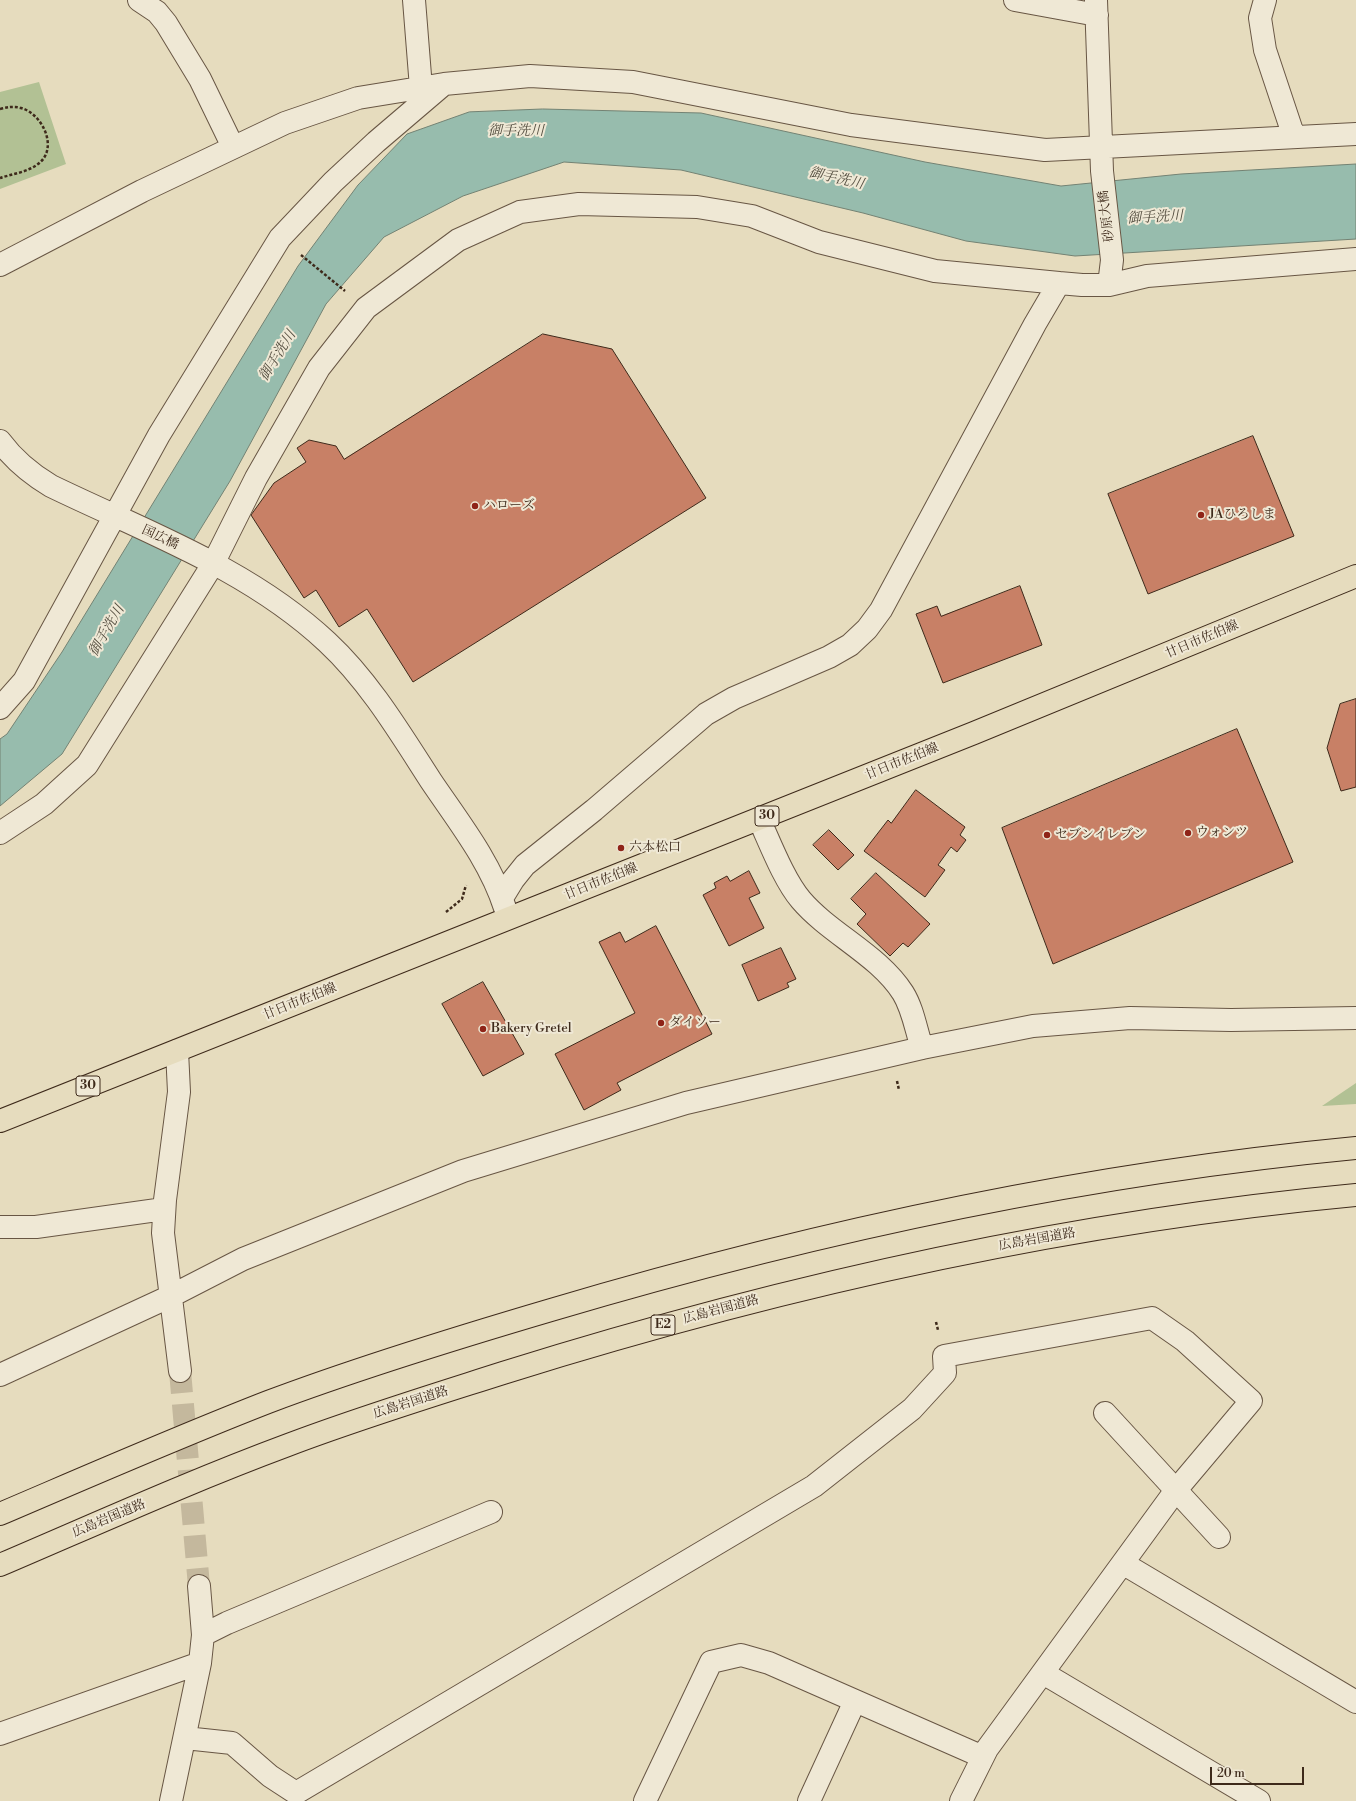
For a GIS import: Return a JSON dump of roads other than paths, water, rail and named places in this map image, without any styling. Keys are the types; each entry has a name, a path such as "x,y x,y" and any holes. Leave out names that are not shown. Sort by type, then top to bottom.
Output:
{"main road":[{"name":"廿日市佐伯線","path":"0,1121 1074,693 1356,576"},
{"path":"0,1514 270,1402 404,1355 652,1280 782,1246 904,1218 1035,1192 1175,1170 1356,1148"},
{"name":"広島岩国道路","path":"0,1565 287,1445 412,1402 665,1324 793,1291 906,1265 1052,1237 1182,1216 1356,1195"}],"street":[{"path":"139,0 157,12 166,23 202,83 233,147"},
{"path":"414,0 420,88"},
{"path":"1015,0 1096,7"},
{"path":"1265,0 1260,18 1265,50 1294,136"},
{"name":"砂原大橋","path":"1096,7 1102,171 1112,260 1109,285"},
{"path":"0,264 142,191 285,123 358,98 444,84 530,76 633,82 851,125 1045,150 1356,134"},
{"path":"0,708 24,681 117,518 159,435 280,238 333,182 376,142 444,84"},
{"path":"0,833 44,804 87,765 319,368 366,308 419,271 458,240 520,212 579,204 697,207 752,216 819,242 935,271 1082,285 1109,285 1147,276 1356,260"},
{"path":"502,898 512,880 540,851 594,810 706,714 734,698 829,657 850,645 867,629 881,610 1035,324 1059,283"},
{"name":"国広橋","path":"0,441 20,464 34,476 117,518 206,560 254,586 292,612 328,643 359,677 387,714 482,857 502,898 508,919"},
{"path":"759,819 790,884 802,901 849,943 870,958 898,987 908,1004 922,1048"},
{"path":"0,1375 171,1296 242,1259 463,1171 686,1103 922,1048 1033,1026 1130,1018 1231,1020 1356,1018"},
{"path":"177,1050 179,1092 164,1209 163,1233 180,1371"},
{"path":"0,1227 22,1228 51,1226 164,1209"},
{"path":"185,1738 232,1744 270,1776 296,1793 814,1486 912,1409 945,1373 944,1356 1152,1318 1185,1341 1251,1401 1176,1490 1124,1564 1043,1673 988,1749 961,1801"},
{"path":"1105,1413 1219,1537"},
{"path":"203,1635 226,1623 491,1512"},
{"path":"1124,1564 1356,1702"},
{"path":"171,1801 200,1663 203,1635 199,1586"},
{"path":"645,1801 711,1662 741,1655 769,1664 855,1700 983,1757"},
{"path":"0,1734 200,1663"},
{"path":"1043,1673 1259,1801"},
{"path":"808,1801 855,1700"}],"water":[{"name":"御手洗川","path":"543,109 701,113 925,162 1061,186 1181,174 1356,164 1356,239 1075,256 966,241 863,213 681,170 564,162 463,196 384,237 326,304 230,481 62,754 0,806 0,739 7,734 62,652 298,266 358,185 407,134 469,112"}],"tunnel":[{"path":"180,1371 199,1586"}],"place":[{"name":"ハローズ","path":"475,506"},
{"name":"JAひろしま","path":"1201,515"},
{"name":"ウォンツ","path":"1188,833"},
{"name":"セブンイレブン","path":"1047,835"},
{"name":"六本松口","path":"621,848"},
{"name":"ダイソー","path":"661,1023"},
{"name":"Bakery Gretel","path":"483,1029"}]}
